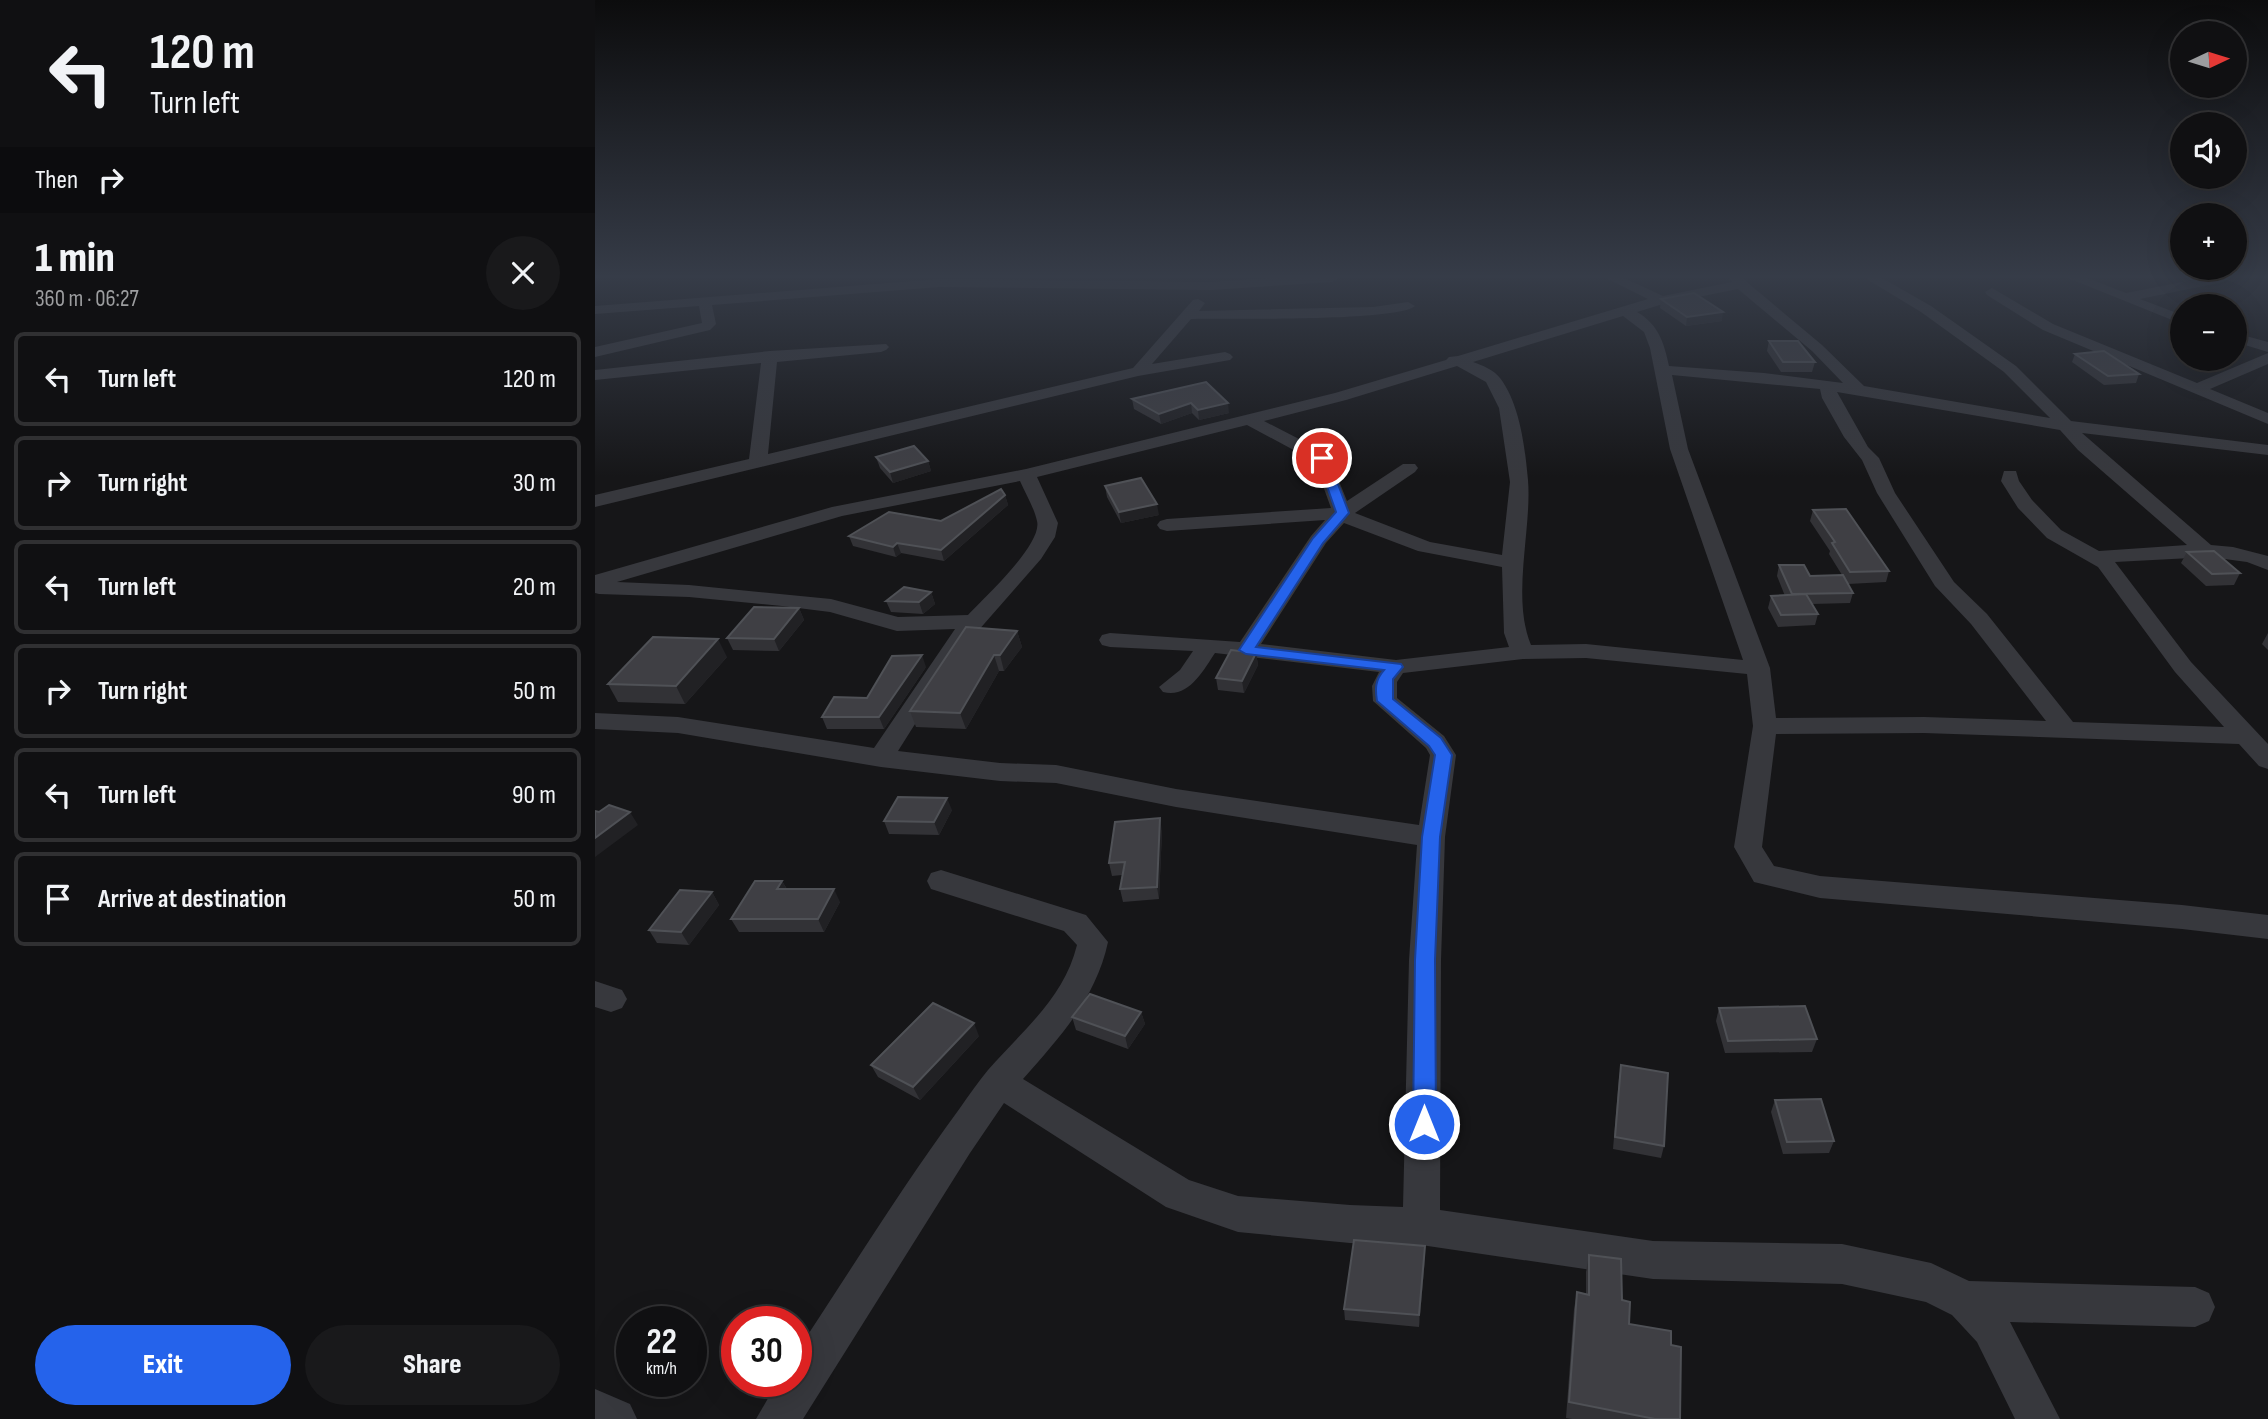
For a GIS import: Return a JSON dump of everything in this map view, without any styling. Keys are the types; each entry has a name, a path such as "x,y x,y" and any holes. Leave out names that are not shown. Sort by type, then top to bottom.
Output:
{"street":[{"path":"595,352 629,344"},
{"path":"1138,371 1162,344"},
{"path":"595,582 839,511 1026,474 1340,397 1509,344"},
{"path":"1655,344 1664,370 1679,449 1758,668 1765,726 1748,846 1763,874 1820,887 2182,917 2268,927"},
{"path":"1812,344 1859,390"},
{"path":"1975,344 2010,369 2084,446 2206,551"},
{"path":"2089,344 2268,419"},
{"path":"595,375 881,347"},
{"path":"758,461 770,356"},
{"path":"595,501 1138,371 1225,357"},
{"path":"2197,389 2268,358"},
{"path":"1454,360 1493,379 1507,408 1519,482 1512,563 1515,634 1523,652"},
{"path":"1664,370 1717,372 1859,390 2066,426 2268,450"},
{"path":"1827,386 1830,398 1853,438 1870,458 1886,493 1946,586 1979,619 2065,729"},
{"path":"1250,420 1322,458 1342,513 1355,522 1425,547 1512,563"},
{"path":"1246,650 1318,540 1342,513 1409,468"},
{"path":"881,758 937,668 972,622 1034,555 1045,537 1048,523 1026,474"},
{"path":"2010,475 2010,481 2025,504 2055,534 2099,557 2183,667 2268,760"},
{"path":"1167,525 1342,513"},
{"path":"2099,557 2206,551 2258,558 2268,564"},
{"path":"595,588 689,591 782,600 831,606 897,624 972,622"},
{"path":"1110,640 1209,645 1396,667 1523,652 1586,651 1758,668"},
{"path":"1171,687 1188,675 1209,645"},
{"path":"1396,667 1385,678 1385,701 1435,742 1443,755 1431,837 1425,960 1421,1226"},
{"path":"595,721 678,725 881,758 1000,772 1056,774 1176,798 1431,837"},
{"path":"1765,726 1924,725 2245,736"},
{"path":"778,1419 957,1141 999,1082 1071,999 1089,966 1093,942 1075,923 941,881"},
{"path":"999,1082 1179,1194 1238,1214 1350,1224 1421,1226 1653,1260 1842,1264 1931,1283 1966,1301 1991,1328 2038,1419"},
{"path":"1966,1301 2195,1307"},
{"path":"595,1410 615,1419"}],"building":[{"path":"1771,344 1801,344 1815,362 1783,362"},
{"path":"2104,351 2139,374 2108,376 2075,354"},
{"path":"1206,382 1228,403 1198,410 1191,403 1159,414 1132,399"},
{"path":"914,446 928,461 890,472 876,457"},
{"path":"1141,478 1157,504 1119,512 1105,486"},
{"path":"1001,489 1005,495 941,550 897,543 893,547 849,536 889,512 941,521"},
{"path":"1846,509 1889,571 1850,572 1832,543 1835,542 1813,510"},
{"path":"2214,551 2240,573 2212,574 2187,552"},
{"path":"1779,565 1804,565 1810,576 1843,575 1853,593 1792,594"},
{"path":"904,587 931,592 919,602 886,601"},
{"path":"1806,594 1818,614 1781,615 1771,596"},
{"path":"754,607 799,608 774,639 727,638"},
{"path":"966,627 1017,631 1000,655 994,655 960,713 910,711"},
{"path":"653,637 718,639 676,686 608,684"},
{"path":"1231,650 1256,653 1242,681 1216,678"},
{"path":"922,655 879,717 822,717 834,697 867,698 892,656"},
{"path":"898,797 947,798 934,822 884,821"},
{"path":"609,805 630,812 595,838 595,811 599,812"},
{"path":"1160,818 1157,887 1120,889 1125,862 1109,863 1115,822"},
{"path":"755,881 782,881 777,889 834,889 818,919 731,919"},
{"path":"680,890 712,892 681,932 649,930"},
{"path":"1090,994 1141,1012 1125,1036 1072,1017"},
{"path":"933,1003 974,1023 913,1087 871,1065"},
{"path":"1805,1006 1817,1039 1728,1041 1719,1008"},
{"path":"1621,1065 1668,1073 1664,1146 1615,1137"},
{"path":"1821,1099 1834,1141 1787,1142 1775,1100"},
{"path":"1354,1240 1425,1246 1419,1315 1344,1309"},
{"path":"1589,1255 1621,1259 1622,1300 1630,1302 1629,1324 1671,1331 1671,1345 1681,1347 1680,1419 1655,1419 1569,1402 1577,1292 1589,1295"}],"route":[{"path":"1322,458 1342,513 1318,540 1246,650 1396,667 1385,678 1385,701 1435,742 1443,755 1431,837 1425,960 1424,1124"}]}
